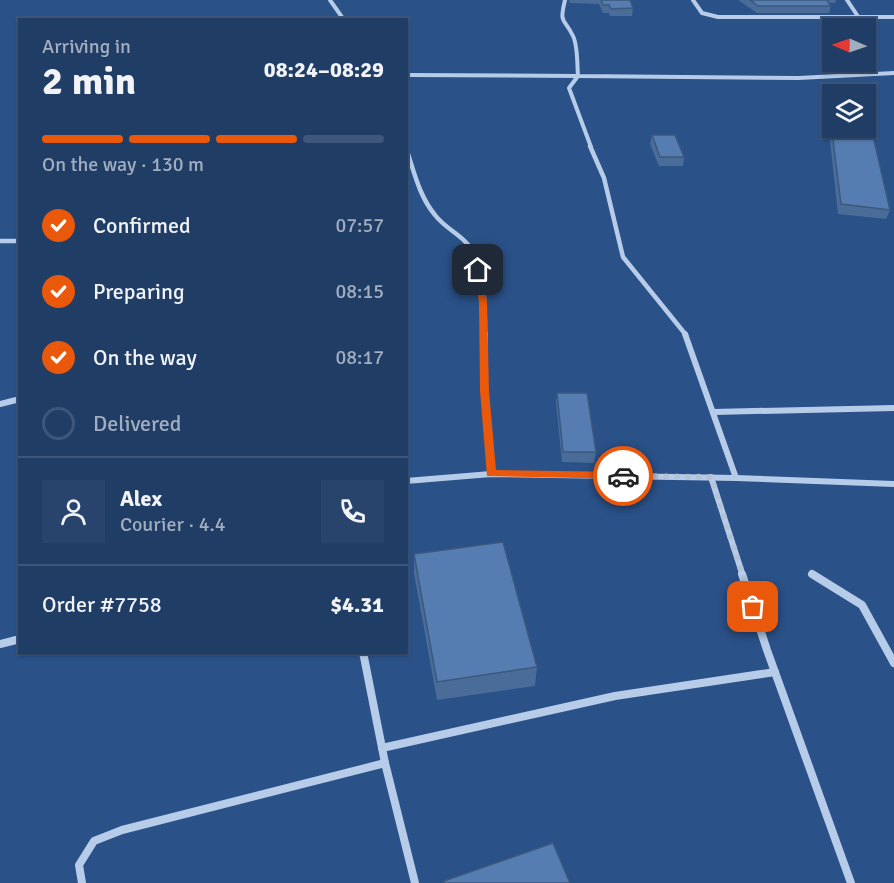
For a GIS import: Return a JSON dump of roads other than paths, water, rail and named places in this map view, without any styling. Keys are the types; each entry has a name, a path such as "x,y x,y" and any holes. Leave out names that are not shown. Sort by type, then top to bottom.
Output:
{"street":[{"path":"330,0 343,18"},
{"path":"565,0 561,16 563,23 574,37 578,76 569,88 570,94 604,178 624,257 688,337 736,478"},
{"path":"693,0 696,9 704,15 718,17 894,17"},
{"path":"847,0 859,18"},
{"path":"408,75 799,78 894,73"},
{"path":"408,154 429,206 445,226 463,238 474,253 483,302 485,391 491,474"},
{"path":"0,241 18,241"},
{"path":"0,404 18,400"},
{"path":"714,412 894,408"},
{"path":"408,482 491,474 711,477 894,484"},
{"path":"711,477 775,672 851,883"},
{"path":"812,574 862,604 894,663"},
{"path":"0,644 18,640"},
{"path":"363,654 385,763 416,883"},
{"path":"382,748 615,696 775,672"},
{"path":"82,883 79,865 94,841 122,830 385,763"}]}
